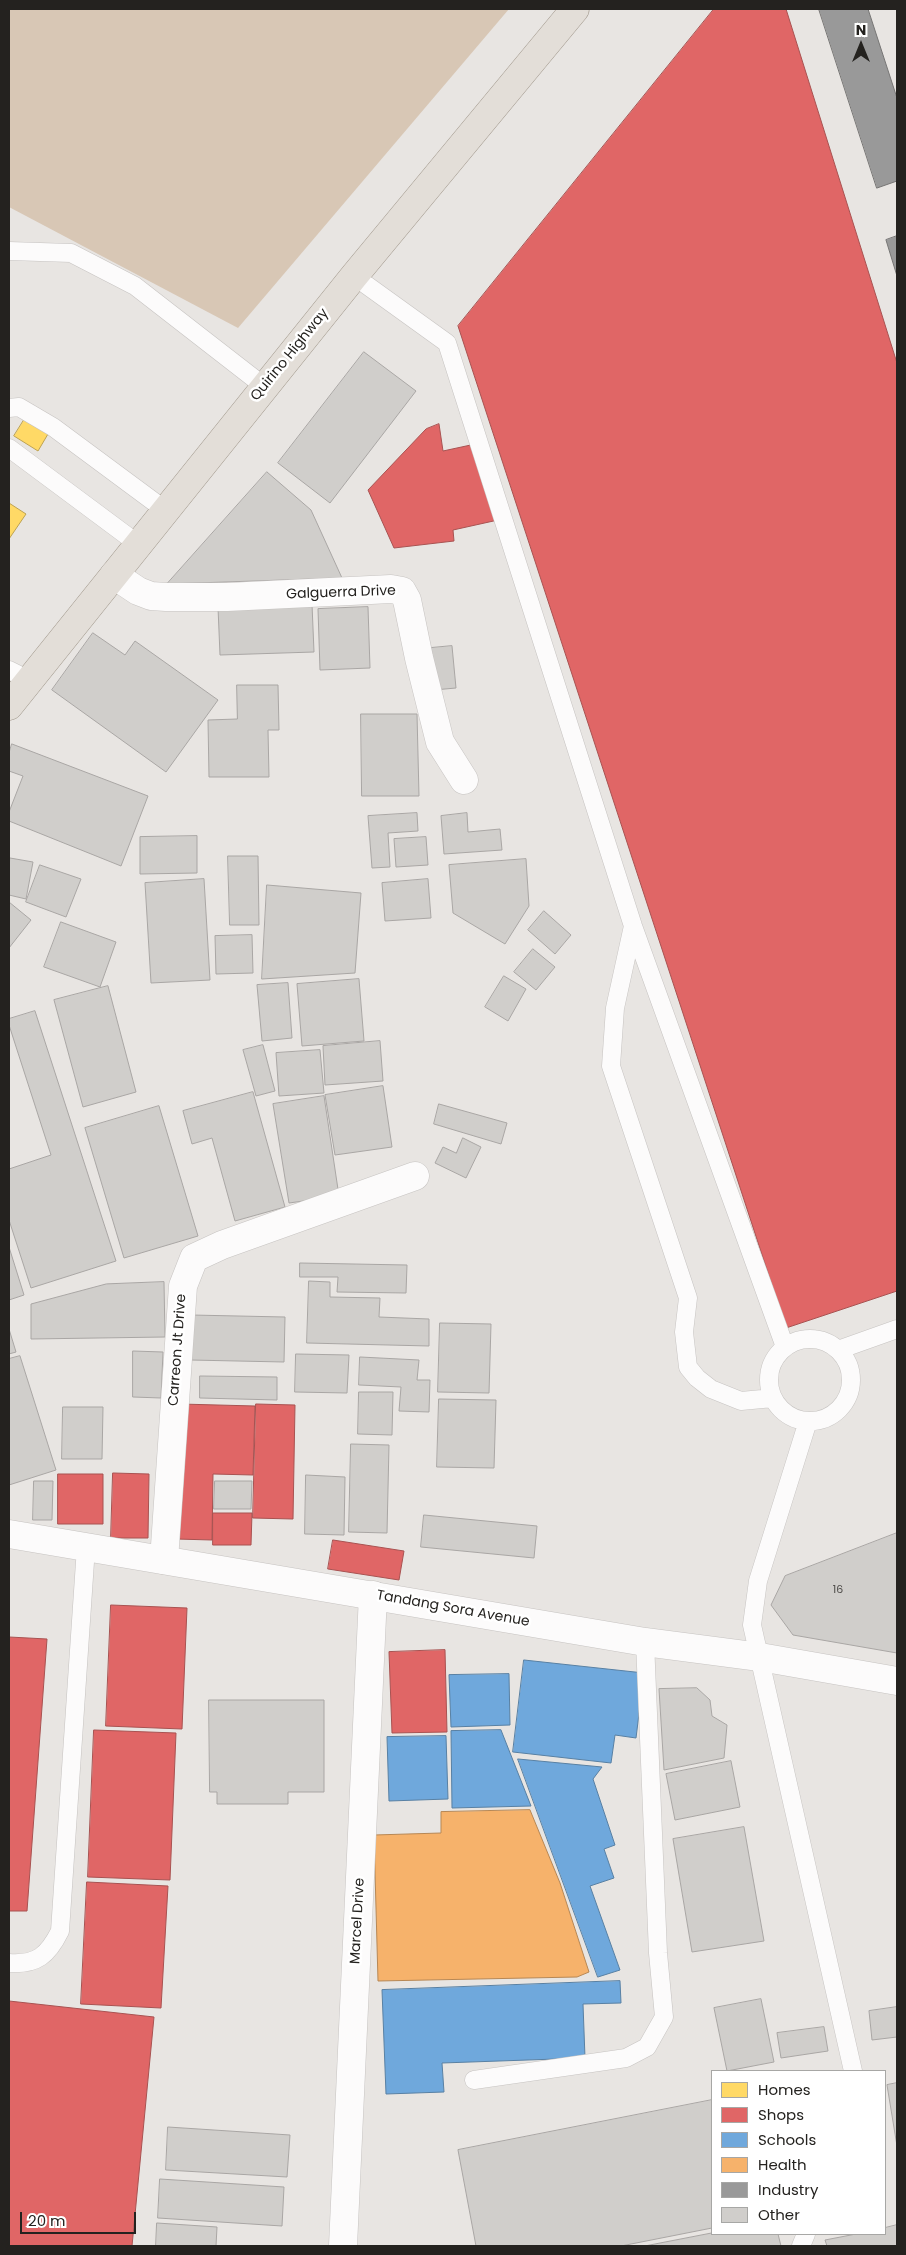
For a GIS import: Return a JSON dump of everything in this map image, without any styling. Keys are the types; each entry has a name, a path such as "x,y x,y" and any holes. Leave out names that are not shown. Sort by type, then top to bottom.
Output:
{"main road":[{"name":"Quirino Highway","path":"9,706 19,675 114,575 354,276 575,9"}],"street":[{"name":"Galguerra Drive","path":"114,575 138,591 151,596 166,597 227,597 402,591 407,600 440,742 464,780"},
{"name":"Carreon Jt Drive","path":"164,1560 183,1286 194,1258 222,1245 415,1176"},
{"name":"Tandang Sora Avenue","path":"9,1534 645,1642 760,1657 897,1681"},
{"name":"Marcel Drive","path":"343,2246 373,1595"}],"lane":[{"path":"9,251 71,253 135,286 265,387"},
{"path":"354,276 447,343 633,926 785,1347"},
{"path":"9,408 19,408 53,427 165,510"},
{"path":"9,448 138,544"},
{"path":"633,926 615,1008 611,1066 688,1298 684,1332 688,1367 711,1389 741,1401 773,1398"},
{"path":"838,1350 897,1329"},
{"path":"812,1338 826,1342 838,1350 847,1361 851,1375 850,1389 845,1402 835,1412 822,1420 808,1421 794,1418 782,1410 773,1398 769,1385 770,1371 775,1357 785,1347 798,1340 812,1338"},
{"path":"808,1421 758,1582 752,1624 853,2070"},
{"path":"9,1963 25,1964 50,1950 60,1930 86,1547"},
{"path":"474,2080 626,2058 646,2047 664,2017 657,1943 645,1642"}],"shaded area":[{"path":"9,9 509,9 238,328 9,207"}],"building: Homes":[{"path":"24,420 48,434 38,451 14,436"},
{"path":"9,503 26,514 9,539"}],"building: Shops":[{"path":"714,9 786,9 897,363 897,1291 786,1328 458,326"},
{"path":"439,424 443,451 480,443 498,520 453,530 454,541 394,548 368,490 426,429"},
{"path":"180,1404 255,1406 253,1475 213,1474 212,1540 176,1539"},
{"path":"256,1404 295,1405 293,1519 253,1518"},
{"path":"113,1473 149,1474 148,1538 111,1538"},
{"path":"58,1474 103,1474 103,1524 58,1524"},
{"path":"213,1513 252,1513 251,1545 213,1545"},
{"path":"333,1540 404,1551 399,1580 328,1569"},
{"path":"111,1605 187,1608 182,1729 106,1726"},
{"path":"9,1637 47,1639 27,1911 9,1911"},
{"path":"445,1650 447,1732 392,1733 389,1652"},
{"path":"94,1730 176,1733 170,1880 88,1877"},
{"path":"87,1882 168,1886 161,2008 81,2004"},
{"path":"9,2001 154,2017 132,2246 9,2246"}],"building: Schools":[{"path":"524,1660 644,1673 636,1738 615,1735 611,1763 513,1752"},
{"path":"509,1674 510,1725 451,1727 449,1675"},
{"path":"501,1730 531,1806 452,1808 451,1731"},
{"path":"446,1736 448,1799 389,1801 387,1737"},
{"path":"518,1759 602,1767 593,1779 615,1845 604,1849 614,1878 590,1886 620,1970 598,1977"},
{"path":"620,1981 621,2003 583,2004 585,2058 442,2063 444,2092 386,2094 382,1990"}],"building: Health":[{"path":"530,1810 560,1883 589,1972 577,1977 378,1981 374,1835 441,1833 441,1812"}],"building: Industry":[{"path":"819,9 868,9 897,98 897,181 877,188"},
{"path":"897,236 897,276 886,240"}],"building: Other":[{"path":"364,352 416,391 330,503 278,463"},
{"path":"267,472 311,510 342,578 167,584"},
{"path":"312,604 314,652 220,655 218,607"},
{"path":"368,607 370,668 320,670 318,609"},
{"path":"93,633 125,655 135,641 218,700 166,772 52,690"},
{"path":"452,646 456,688 434,690 431,648"},
{"path":"237,685 278,685 279,730 268,730 269,777 209,777 208,720 237,719"},
{"path":"361,714 417,714 419,796 362,796"},
{"path":"12,744 148,796 121,866 9,821 9,812 23,776 9,771 9,753"},
{"path":"417,813 418,831 388,833 390,867 372,868 368,816"},
{"path":"467,813 468,832 500,829 502,850 444,854 441,816"},
{"path":"197,836 197,873 140,874 140,837"},
{"path":"426,837 428,865 396,867 394,839"},
{"path":"228,856 258,856 259,925 230,925"},
{"path":"10,858 33,862 26,899 9,895"},
{"path":"526,859 529,906 505,944 453,913 449,865"},
{"path":"40,865 81,879 66,917 26,902"},
{"path":"204,879 210,980 151,983 145,883"},
{"path":"428,879 431,918 385,921 382,883"},
{"path":"267,885 361,893 355,973 262,979"},
{"path":"9,902 31,920 9,948"},
{"path":"544,911 571,935 555,954 528,930"},
{"path":"61,922 116,942 100,987 44,967"},
{"path":"252,935 253,973 216,974 215,936"},
{"path":"533,949 555,967 536,990 514,972"},
{"path":"504,976 526,989 508,1021 485,1007"},
{"path":"359,979 364,1041 302,1046 297,984"},
{"path":"288,983 292,1038 262,1041 257,985"},
{"path":"108,986 136,1092 83,1107 54,1000"},
{"path":"35,1011 116,1261 31,1288 9,1220 9,1169 51,1155 9,1025 9,1019"},
{"path":"380,1041 383,1081 325,1085 323,1046"},
{"path":"263,1045 275,1091 256,1096 243,1050"},
{"path":"320,1050 324,1093 279,1096 276,1053"},
{"path":"383,1086 392,1147 335,1155 325,1095"},
{"path":"253,1092 285,1207 235,1221 212,1138 192,1144 183,1111"},
{"path":"324,1096 339,1196 289,1203 273,1104"},
{"path":"439,1104 507,1123 501,1144 434,1124"},
{"path":"159,1106 198,1236 124,1258 85,1128"},
{"path":"463,1138 481,1147 466,1178 435,1163 443,1147 456,1153"},
{"path":"9,1247 24,1295 9,1300"},
{"path":"300,1263 407,1265 406,1293 337,1292 338,1277 300,1277"},
{"path":"309,1281 330,1282 330,1297 380,1298 379,1317 429,1319 429,1346 307,1343"},
{"path":"164,1282 165,1337 31,1339 31,1304 106,1284"},
{"path":"191,1315 285,1317 284,1362 190,1360"},
{"path":"440,1323 491,1324 489,1393 438,1392"},
{"path":"9,1329 16,1352 9,1354"},
{"path":"133,1351 163,1352 161,1398 133,1397"},
{"path":"296,1354 349,1355 347,1393 295,1392"},
{"path":"20,1356 56,1470 9,1485 9,1359"},
{"path":"360,1357 419,1360 417,1380 430,1380 429,1412 399,1411 401,1387 359,1385"},
{"path":"200,1376 277,1377 277,1400 200,1398"},
{"path":"359,1392 393,1392 392,1435 358,1434"},
{"path":"439,1399 496,1400 494,1468 437,1467"},
{"path":"63,1407 103,1407 102,1459 62,1459"},
{"path":"351,1444 389,1445 387,1533 349,1532"},
{"path":"306,1475 345,1477 344,1535 305,1534"},
{"path":"34,1481 53,1481 52,1520 33,1520"},
{"path":"215,1481 252,1481 251,1509 214,1509"},
{"path":"424,1515 537,1526 534,1558 421,1547"},
{"path":"897,1533 897,1653 793,1635 771,1605 785,1576"},
{"path":"697,1688 710,1700 712,1716 727,1725 724,1758 664,1770 659,1689"},
{"path":"209,1700 324,1700 324,1792 288,1792 288,1804 217,1804 217,1792 210,1792"},
{"path":"731,1761 740,1807 675,1820 666,1774"},
{"path":"744,1827 764,1941 692,1952 673,1839"},
{"path":"761,1999 774,2062 727,2070 714,2008"},
{"path":"897,2007 897,2037 872,2040 869,2011"},
{"path":"824,2027 828,2051 781,2058 777,2033"},
{"path":"897,2083 897,2146 887,2085"},
{"path":"711,2100 711,2228 621,2246 476,2246 458,2150"},
{"path":"168,2127 290,2135 287,2177 166,2170"},
{"path":"160,2179 284,2187 282,2226 158,2218"},
{"path":"157,2223 217,2227 216,2246 156,2246"},
{"path":"897,2225 897,2246 827,2246 825,2240 851,2235 886,2235 886,2228"},
{"path":"711,2233 711,2235 778,2235 781,2246 645,2246"}]}
